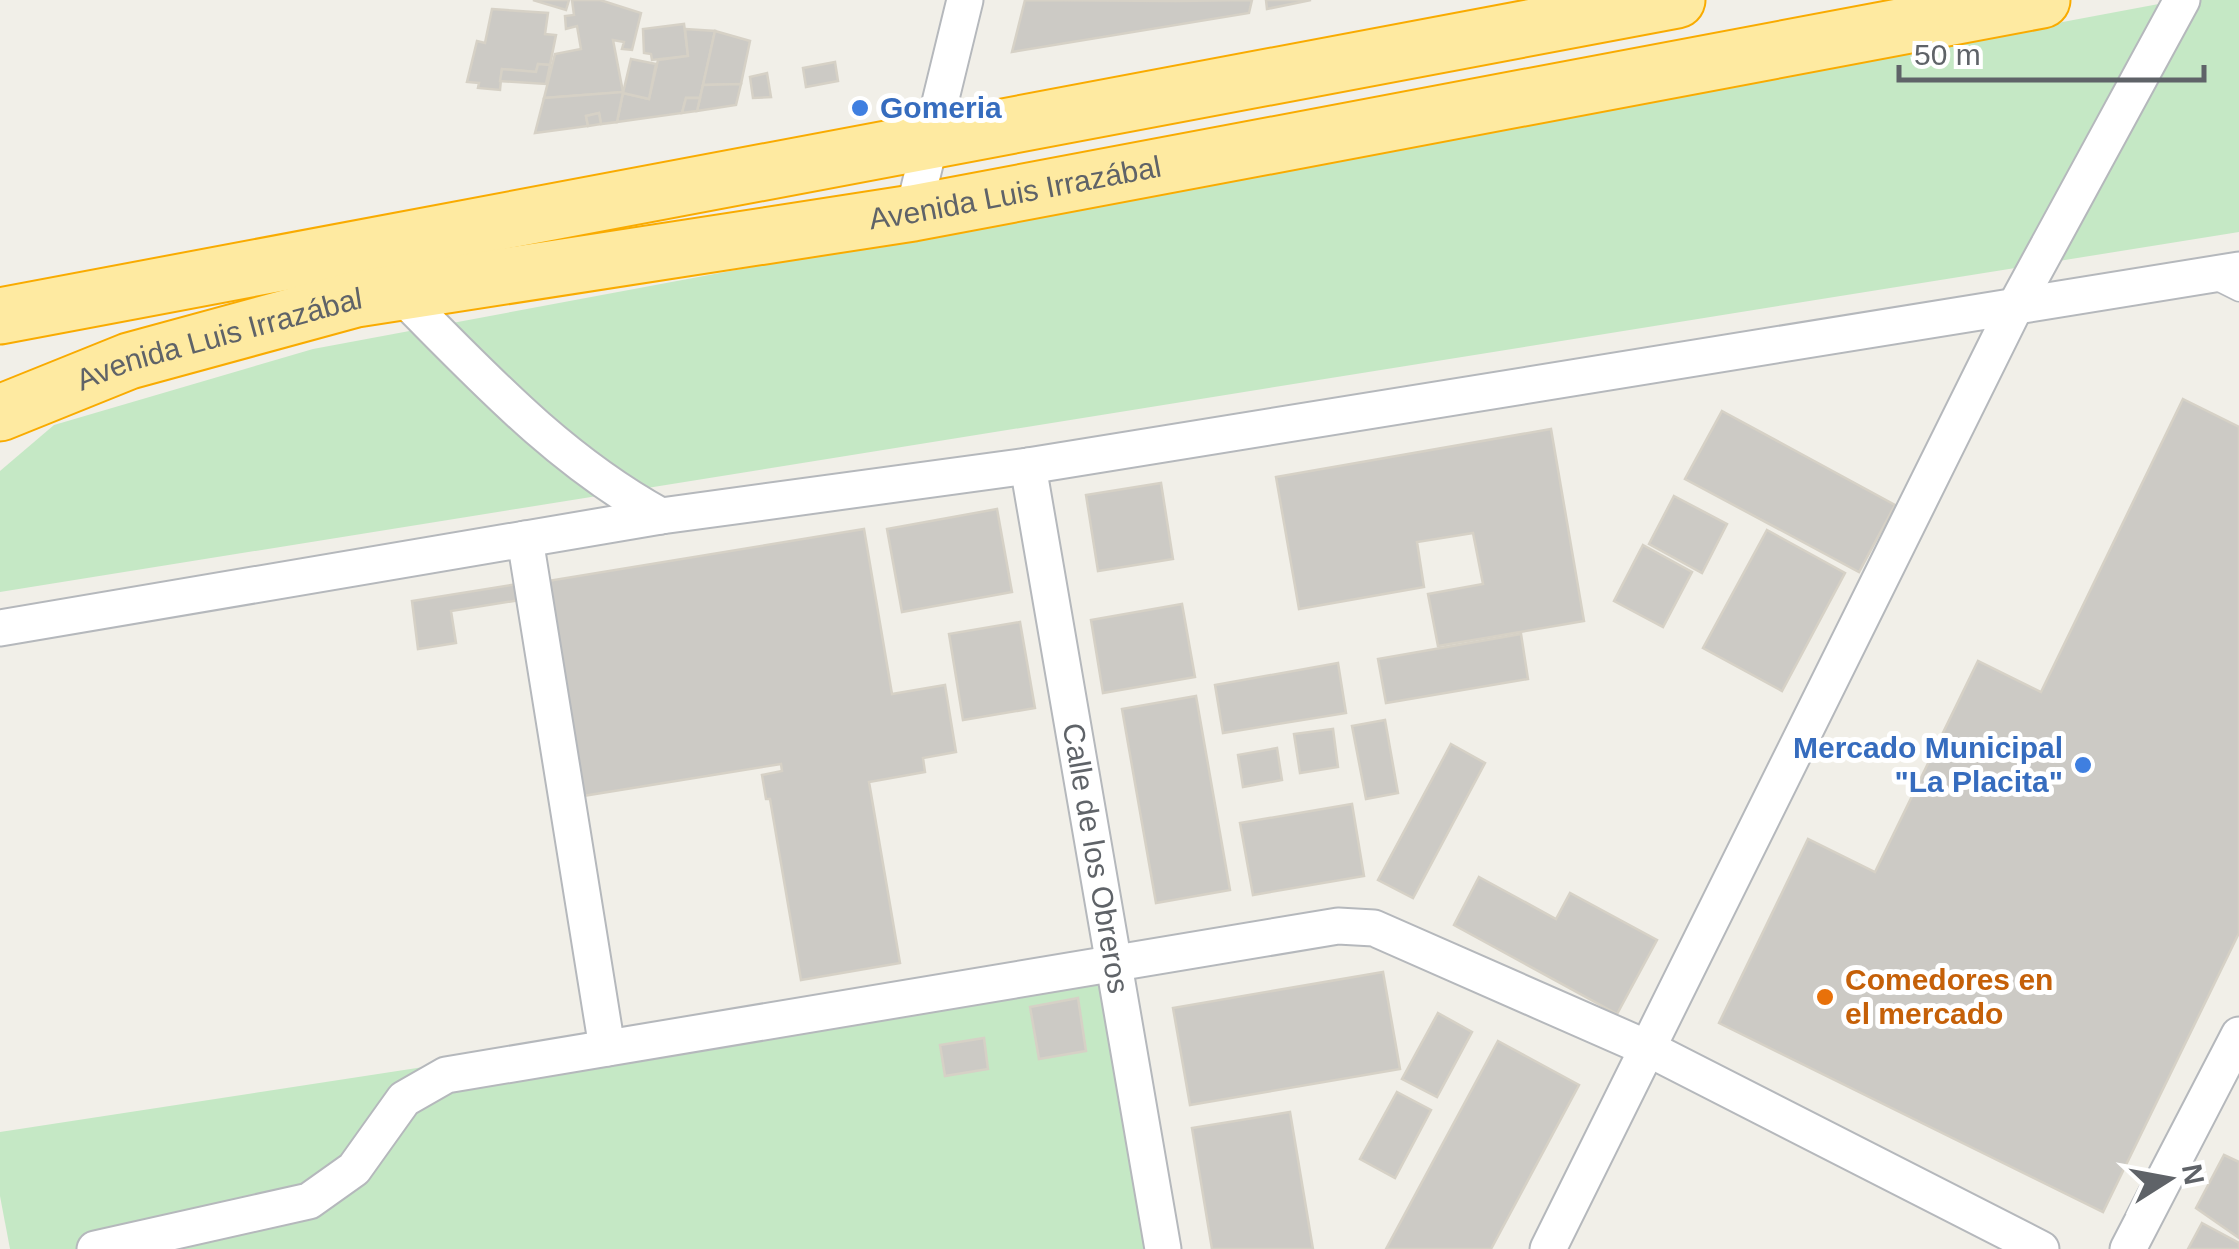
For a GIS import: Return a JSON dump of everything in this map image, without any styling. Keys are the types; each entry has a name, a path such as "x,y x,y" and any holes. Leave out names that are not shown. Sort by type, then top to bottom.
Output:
{"highway":[{"name":"Avenida Luis Irrazábal","path":"0,316 928,138 1677,0"},
{"name":"Avenida Luis Irrazábal","path":"0,413 129,361 272,318 397,291 912,212 2042,0"}],"street":[{"path":"912,212 965,0"},
{"path":"1548,1249 2017,302 2182,0"},
{"path":"0,628 661,516 1028,466 2017,302 2239,270"},
{"path":"397,291 533,428 617,492 661,516"},
{"name":"Calle de los Obreros","path":"1028,466 1164,1249"},
{"path":"525,539 606,1048"},
{"path":"95,1249 310,1201 354,1169 404,1099 446,1074 1338,926 1374,928 1649,1049 2041,1249"},
{"path":"2128,1249 2239,1035"}],"lane":[{"path":"2203,274 2239,292"}],"green space":[{"path":"2180,0 2239,0 2239,232 0,592 0,471 54,425 313,349"},
{"path":"1100,963 1154,1249 10,1249 0,1196 0,1132"}],"building":[{"path":"533,0 569,0 566,10"},
{"path":"572,0 600,0 641,13 632,50 622,49 624,42 613,40 623,92 544,98 555,54 581,49 577,26 566,29 565,16 574,15"},
{"path":"1025,0 1252,0 1249,13 1012,52"},
{"path":"1266,0 1311,0 1267,9"},
{"path":"492,9 548,13 545,34 556,35 550,65 538,64 536,72 502,69 500,90 478,88 479,83 467,82 477,41 485,43"},
{"path":"684,24 688,56 652,60 651,54 644,53 643,29"},
{"path":"685,29 715,31 700,98 686,98 682,113 617,122 623,93 649,99 658,60 688,56"},
{"path":"715,31 750,41 741,84 703,85"},
{"path":"631,59 656,64 649,99 623,93"},
{"path":"835,62 838,81 806,87 803,68"},
{"path":"538,64 550,65 546,84 500,81 502,69 536,72"},
{"path":"767,73 771,97 753,98 750,77"},
{"path":"741,84 736,105 697,111 703,85"},
{"path":"623,92 617,122 601,124 599,113 586,116 588,126 535,133 544,98"},
{"path":"686,98 700,98 697,111 682,113"},
{"path":"599,113 601,124 588,126 586,116"},
{"name":"Mercado Municipal \"La Placita\"","path":"2183,399 2239,427 2239,933 2103,1212 1719,1023 1808,839 1875,872 1978,661 2041,692"},
{"path":"1722,411 1895,505 1859,572 1685,479"},
{"path":"1551,429 1584,621 1438,646 1428,594 1483,584 1473,533 1417,542 1424,587 1299,609 1276,477"},
{"path":"1161,483 1173,559 1098,571 1086,495"},
{"path":"1674,496 1727,524 1702,573 1649,544"},
{"path":"997,509 1012,592 902,612 887,529"},
{"path":"864,529 892,694 945,685 956,752 923,758 925,772 869,782 900,963 801,980 770,799 766,799 762,775 782,771 781,764 583,796 548,581"},
{"path":"1767,530 1845,573 1782,691 1703,648"},
{"path":"1643,545 1692,572 1663,627 1614,601"},
{"path":"518,584 520,600 451,611 456,643 418,649 412,601"},
{"path":"1182,604 1195,677 1103,693 1091,620"},
{"path":"1020,622 1035,708 963,720 949,634"},
{"path":"1521,634 1528,679 1386,703 1378,659"},
{"path":"1338,663 1346,713 1223,733 1215,685"},
{"path":"1196,696 1230,890 1156,903 1122,709"},
{"path":"1385,720 1398,793 1366,799 1352,726"},
{"path":"1333,729 1338,767 1300,773 1294,734"},
{"path":"1451,744 1485,763 1413,898 1378,880"},
{"path":"1277,748 1282,780 1243,787 1238,755"},
{"path":"1352,804 1364,876 1253,895 1240,823"},
{"path":"1479,877 1556,919 1570,893 1657,940 1617,1014 1454,925"},
{"path":"1383,972 1400,1069 1190,1105 1173,1008"},
{"path":"1078,998 1086,1051 1039,1059 1030,1007"},
{"path":"1438,1013 1472,1032 1437,1097 1402,1079"},
{"path":"984,1038 988,1069 945,1076 940,1045"},
{"path":"1498,1041 1579,1085 1491,1249 1386,1249"},
{"path":"1397,1092 1431,1110 1395,1178 1360,1159"},
{"path":"1290,1112 1313,1249 1212,1249 1192,1128"},
{"path":"2224,1155 2239,1162 2239,1238 2196,1208"},
{"path":"2202,1223 2239,1243 2239,1249 2188,1249"}],"place":[{"name":"Gomeria","path":"860,108"},
{"name":"Mercado Municipal \"La Placita\"","path":"2083,765"},
{"name":"Comedores en el mercado","path":"1825,997"}]}
